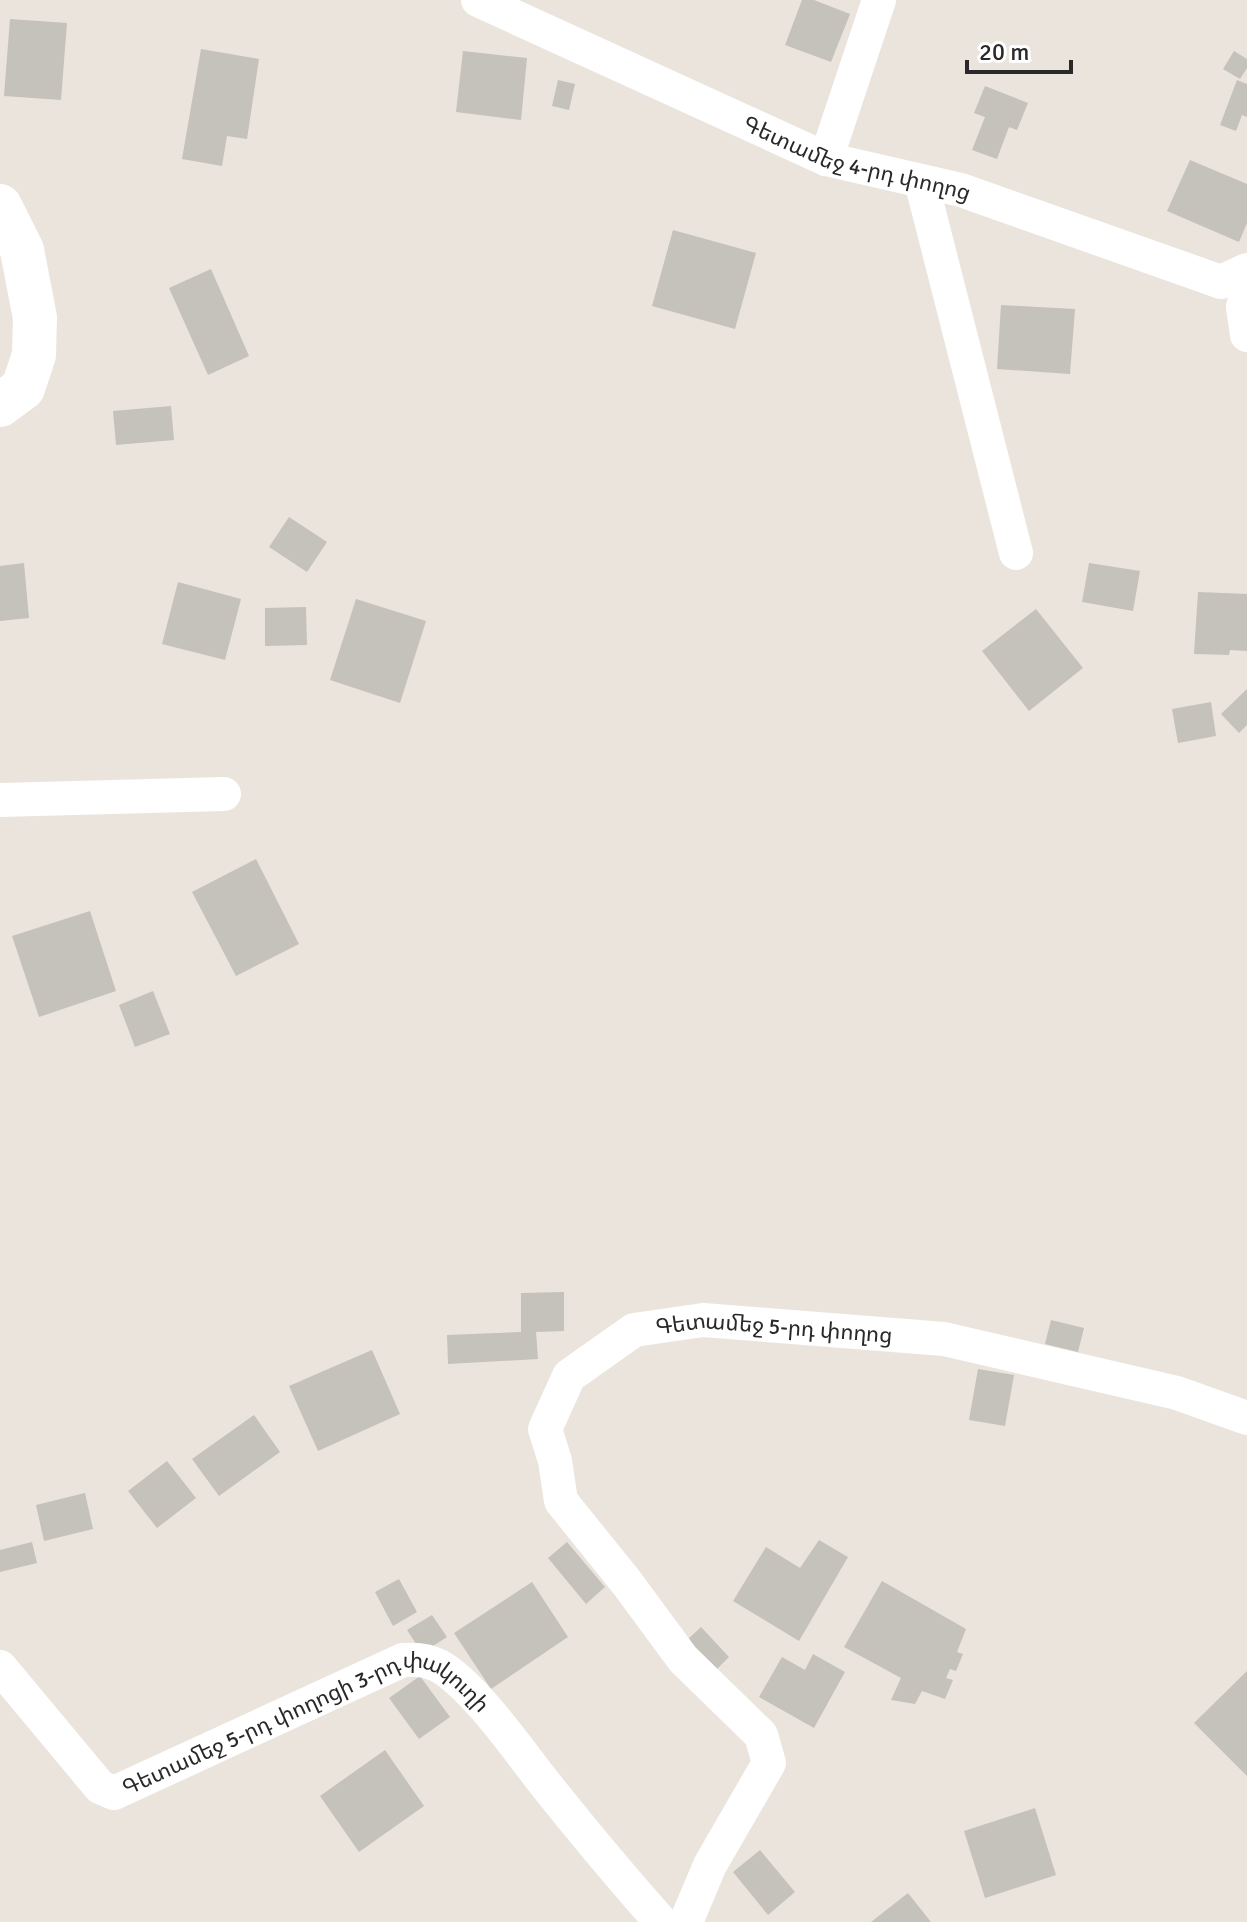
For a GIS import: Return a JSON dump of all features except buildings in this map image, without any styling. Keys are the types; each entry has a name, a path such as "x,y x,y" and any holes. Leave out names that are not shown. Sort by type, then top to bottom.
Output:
{"street":[{"path":"826,159 879,0"},
{"name":"Գետամեջ 4-րդ փողոց","path":"483,1 826,159 961,190 1221,282 1247,270"},
{"path":"921,181 1016,553"},
{"path":"0,206 22,250 35,318 34,355 23,388 0,405"},
{"path":"1247,292 1243,307 1247,335"},
{"path":"0,800 224,794"},
{"name":"Գետամեջ 5-րդ փողոց","path":"686,1922 710,1865 769,1763 761,1735 683,1659 561,1501 555,1461 545,1429 569,1376 634,1330 703,1320 944,1339 1177,1393 1247,1418"},
{"name":"Գետամեջ 5-րդ փողոցի 3-րդ փակուղի","path":"0,1667 100,1787 114,1793 403,1660 418,1659 438,1665 463,1686 508,1737 601,1854 661,1922"}]}
